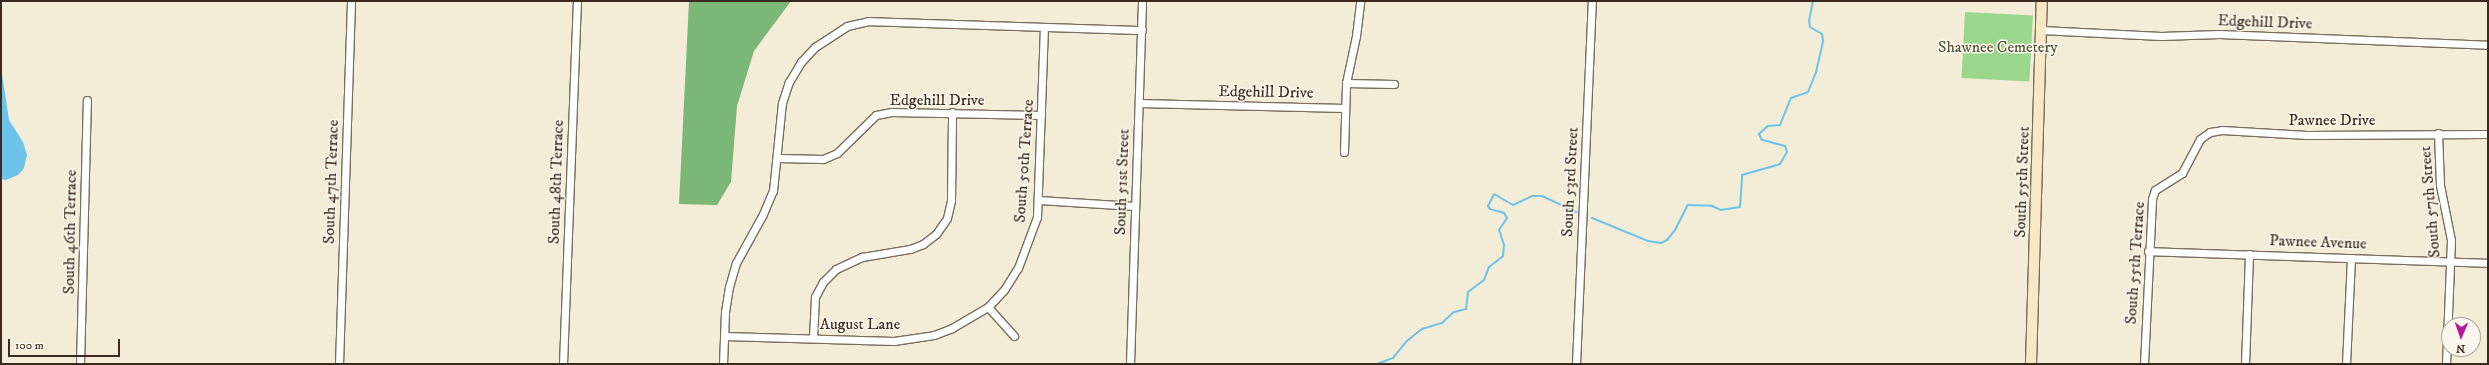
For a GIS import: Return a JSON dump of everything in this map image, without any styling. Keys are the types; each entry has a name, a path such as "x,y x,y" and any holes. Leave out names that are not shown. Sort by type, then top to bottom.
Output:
{"main road":[{"name":"South 55th Street","path":"2031,364 2042,1"}],"street":[{"name":"South 47th Terrace","path":"339,364 351,1"},
{"name":"South 48th Terrace","path":"563,364 577,1"},
{"name":"South 51st Street","path":"1130,364 1142,1"},
{"path":"1344,152 1346,83 1356,36 1360,1"},
{"name":"South 53rd Street","path":"1576,364 1592,1"},
{"path":"723,364 725,312 736,262 766,209 773,191 778,158 782,103 789,82 801,62 815,47 847,26 868,21 1142,30"},
{"name":"South 50th Terrace","path":"988,307 1004,290 1018,268 1035,223 1038,200 1044,27"},
{"name":"Edgehill Drive","path":"2041,30 2161,36 2219,34 2488,45"},
{"path":"1346,83 1394,84"},
{"name":"South 46th Terrace","path":"80,364 87,100"},
{"name":"Edgehill Drive","path":"1139,103 1345,108"},
{"name":"Edgehill Drive","path":"778,158 824,159 836,153 876,115 910,110 1041,115"},
{"path":"812,338 816,298 824,282 836,269 862,257 910,249 924,244 936,234 947,218 951,200 952,112"},
{"name":"Pawnee Drive","path":"2190,156 2200,139 2210,132 2222,130 2307,135 2438,133 2486,134"},
{"name":"South 57th Street","path":"2438,133 2440,185 2448,223 2451,261 2446,364"},
{"name":"South 55th Terrace","path":"2144,364 2148,251 2152,199 2156,190 2182,173 2190,156"},
{"path":"1038,200 1135,206"},
{"name":"Pawnee Avenue","path":"2148,251 2488,262"},
{"path":"2245,364 2249,254"},
{"path":"2346,364 2351,258"},
{"path":"988,307 1014,336"},
{"name":"August Lane","path":"724,336 894,341 934,335 970,320 988,307"}],"green space":[{"path":"689,1 791,1 754,51 737,106 731,182 717,205 679,204"},
{"name":"Shawnee Cemetery","path":"1965,12 2033,16 2029,81 1962,78"}],"water":[{"path":"1,67 9,120 23,142 27,155 24,168 18,175 6,180 1,179"}],"waterway":[{"path":"1592,218 1648,241 1661,243 1667,240 1675,230 1688,205 1712,206 1721,210 1740,207 1742,175 1780,164 1787,152 1785,146 1762,140 1759,134 1768,126 1780,125 1791,98 1808,92 1816,72 1823,41 1822,34 1810,27 1809,21 1813,1"},
{"path":"1377,364 1393,358 1407,341 1422,329 1442,323 1454,312 1466,309 1468,292 1484,280 1489,267 1503,256 1504,245 1499,230 1507,218 1504,213 1490,209 1488,206 1494,194 1513,205 1532,196 1542,196 1576,212"}]}
